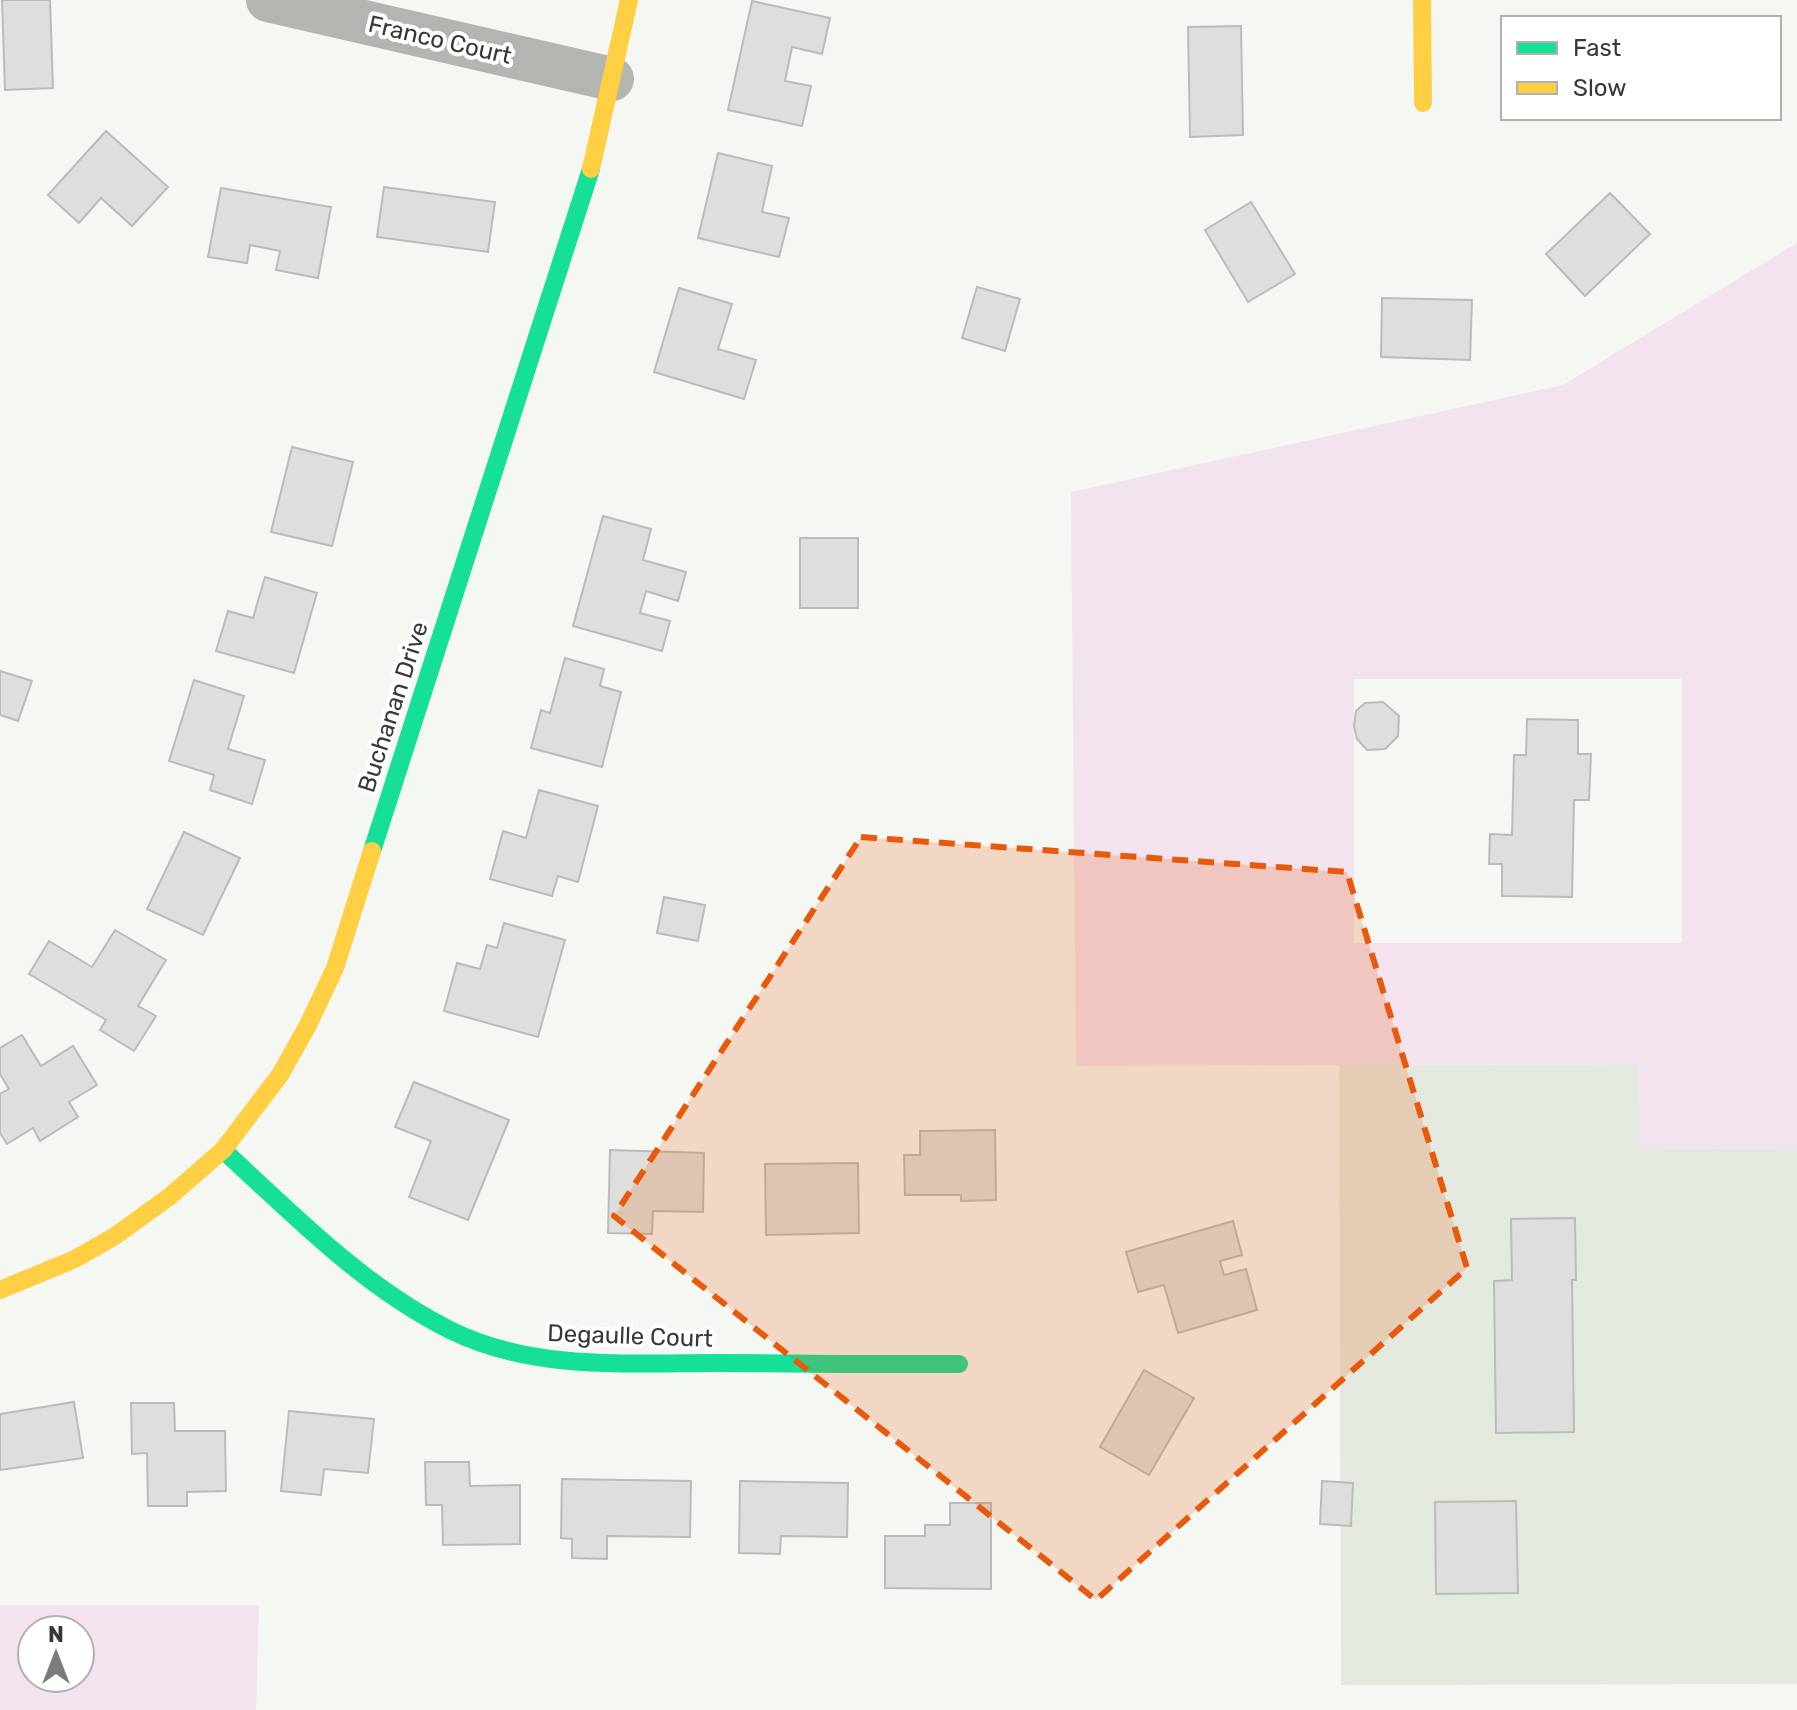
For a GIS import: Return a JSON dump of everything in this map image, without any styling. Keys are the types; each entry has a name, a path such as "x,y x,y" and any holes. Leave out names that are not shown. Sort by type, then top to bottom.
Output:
{"street":[{"name":"Franco Court","path":"268,0 612,79"},
{"name":"Buchanan Drive","path":"0,1290 75,1259 115,1236 169,1197 223,1150 280,1075 308,1025 335,968 590,171 629,0"},
{"path":"1422,0 1423,103"},
{"name":"Degaulle Court","path":"223,1150 348,1264 404,1306 445,1328 491,1347 537,1358 592,1363 959,1364"}],"highlighted area":[{"path":"861,837 1347,872 1467,1268 1096,1600 614,1216"}],"shaded area":[{"path":"1797,243 1797,1149 1641,1148 1638,1064 1076,1066 1071,492 1563,385","holes":["1354,679 1682,679 1682,943 1354,943"]},
{"path":"1639,1064 1641,1148 1797,1149 1797,1684 1341,1685 1339,1065"},
{"path":"0,1605 259,1605 256,1710 0,1710"}],"building":[{"path":"2,0 50,0 53,88 5,90"},
{"path":"752,1 830,18 822,54 792,47 785,81 811,86 802,126 728,110"},
{"path":"1241,26 1243,135 1190,137 1188,27"},
{"path":"106,131 168,187 132,226 101,198 79,223 48,195"},
{"path":"718,153 772,166 762,212 789,218 779,257 698,238"},
{"path":"384,187 495,202 488,252 377,237"},
{"path":"221,188 331,207 318,278 276,270 280,251 250,245 247,263 208,257"},
{"path":"1610,193 1650,234 1585,296 1546,254"},
{"path":"1251,202 1295,274 1248,302 1205,230"},
{"path":"977,287 1020,299 1005,351 962,338"},
{"path":"679,288 732,304 718,349 756,360 744,399 654,372"},
{"path":"1382,298 1472,300 1470,360 1381,357"},
{"path":"292,447 353,462 332,546 271,532"},
{"path":"603,516 651,529 643,560 686,572 678,601 646,591 640,613 670,621 662,651 573,626"},
{"path":"800,538 858,538 858,608 800,608"},
{"path":"265,577 317,593 294,673 216,651 228,611 253,618"},
{"path":"565,658 604,669 600,686 621,692 602,767 531,748 541,710 550,713"},
{"path":"0,671 32,681 18,721 0,715"},
{"path":"194,680 244,696 228,749 265,760 252,804 210,790 214,775 169,761"},
{"path":"1383,702 1399,716 1398,736 1385,749 1367,750 1357,739 1354,726 1356,711 1365,703"},
{"path":"1527,719 1578,720 1578,754 1591,754 1589,800 1574,800 1572,897 1502,896 1502,864 1489,864 1490,834 1512,835 1514,755 1526,755"},
{"path":"539,790 598,806 578,882 558,876 552,896 490,879 503,831 526,838"},
{"path":"184,832 240,858 203,935 147,909"},
{"path":"664,897 705,905 698,941 657,933"},
{"path":"504,923 565,940 538,1037 444,1011 457,963 480,969 487,945 497,948"},
{"path":"115,930 166,960 138,1006 156,1016 134,1051 100,1030 106,1020 29,974 49,941 92,967"},
{"path":"22,1035 41,1066 73,1046 97,1085 69,1102 78,1117 40,1141 33,1128 7,1144 0,1133 0,1094 9,1089 0,1074 0,1048"},
{"path":"414,1082 509,1120 468,1220 409,1197 431,1141 395,1127"},
{"path":"995,1130 996,1200 961,1201 961,1195 905,1195 904,1155 920,1155 920,1131"},
{"path":"610,1150 704,1153 703,1212 653,1211 652,1234 608,1233"},
{"path":"858,1163 859,1233 766,1235 765,1164"},
{"path":"1575,1218 1576,1280 1572,1280 1574,1432 1496,1433 1494,1281 1512,1280 1511,1219"},
{"path":"1233,1221 1242,1255 1220,1261 1224,1275 1246,1269 1257,1310 1178,1333 1164,1285 1138,1292 1126,1252"},
{"path":"1144,1370 1194,1398 1149,1475 1100,1447"},
{"path":"74,1402 83,1458 0,1470 0,1414"},
{"path":"131,1403 174,1403 175,1431 225,1431 226,1491 187,1492 187,1506 148,1506 147,1453 132,1454"},
{"path":"289,1411 374,1419 368,1473 324,1469 321,1495 281,1491"},
{"path":"425,1462 469,1462 470,1486 520,1485 520,1544 443,1545 442,1505 426,1505"},
{"path":"562,1479 691,1481 690,1537 607,1536 607,1559 572,1558 572,1539 561,1538"},
{"path":"740,1481 848,1483 847,1537 781,1536 780,1554 739,1553"},
{"path":"1322,1481 1353,1483 1351,1526 1320,1524"},
{"path":"1516,1501 1518,1593 1436,1594 1435,1502"},
{"path":"950,1503 991,1503 991,1589 885,1588 885,1536 925,1536 925,1525 950,1525"}],"traffic: fast":[{"path":"372,851 591,169"},
{"path":"223,1150 358,1271 418,1312 481,1343 514,1352 581,1362 959,1364"}],"traffic: slow":[{"path":"591,169 629,0"},
{"path":"1422,0 1423,103"},
{"path":"0,1290 75,1259 115,1236 169,1197 223,1150 280,1075 308,1025 335,968 372,851"}]}
